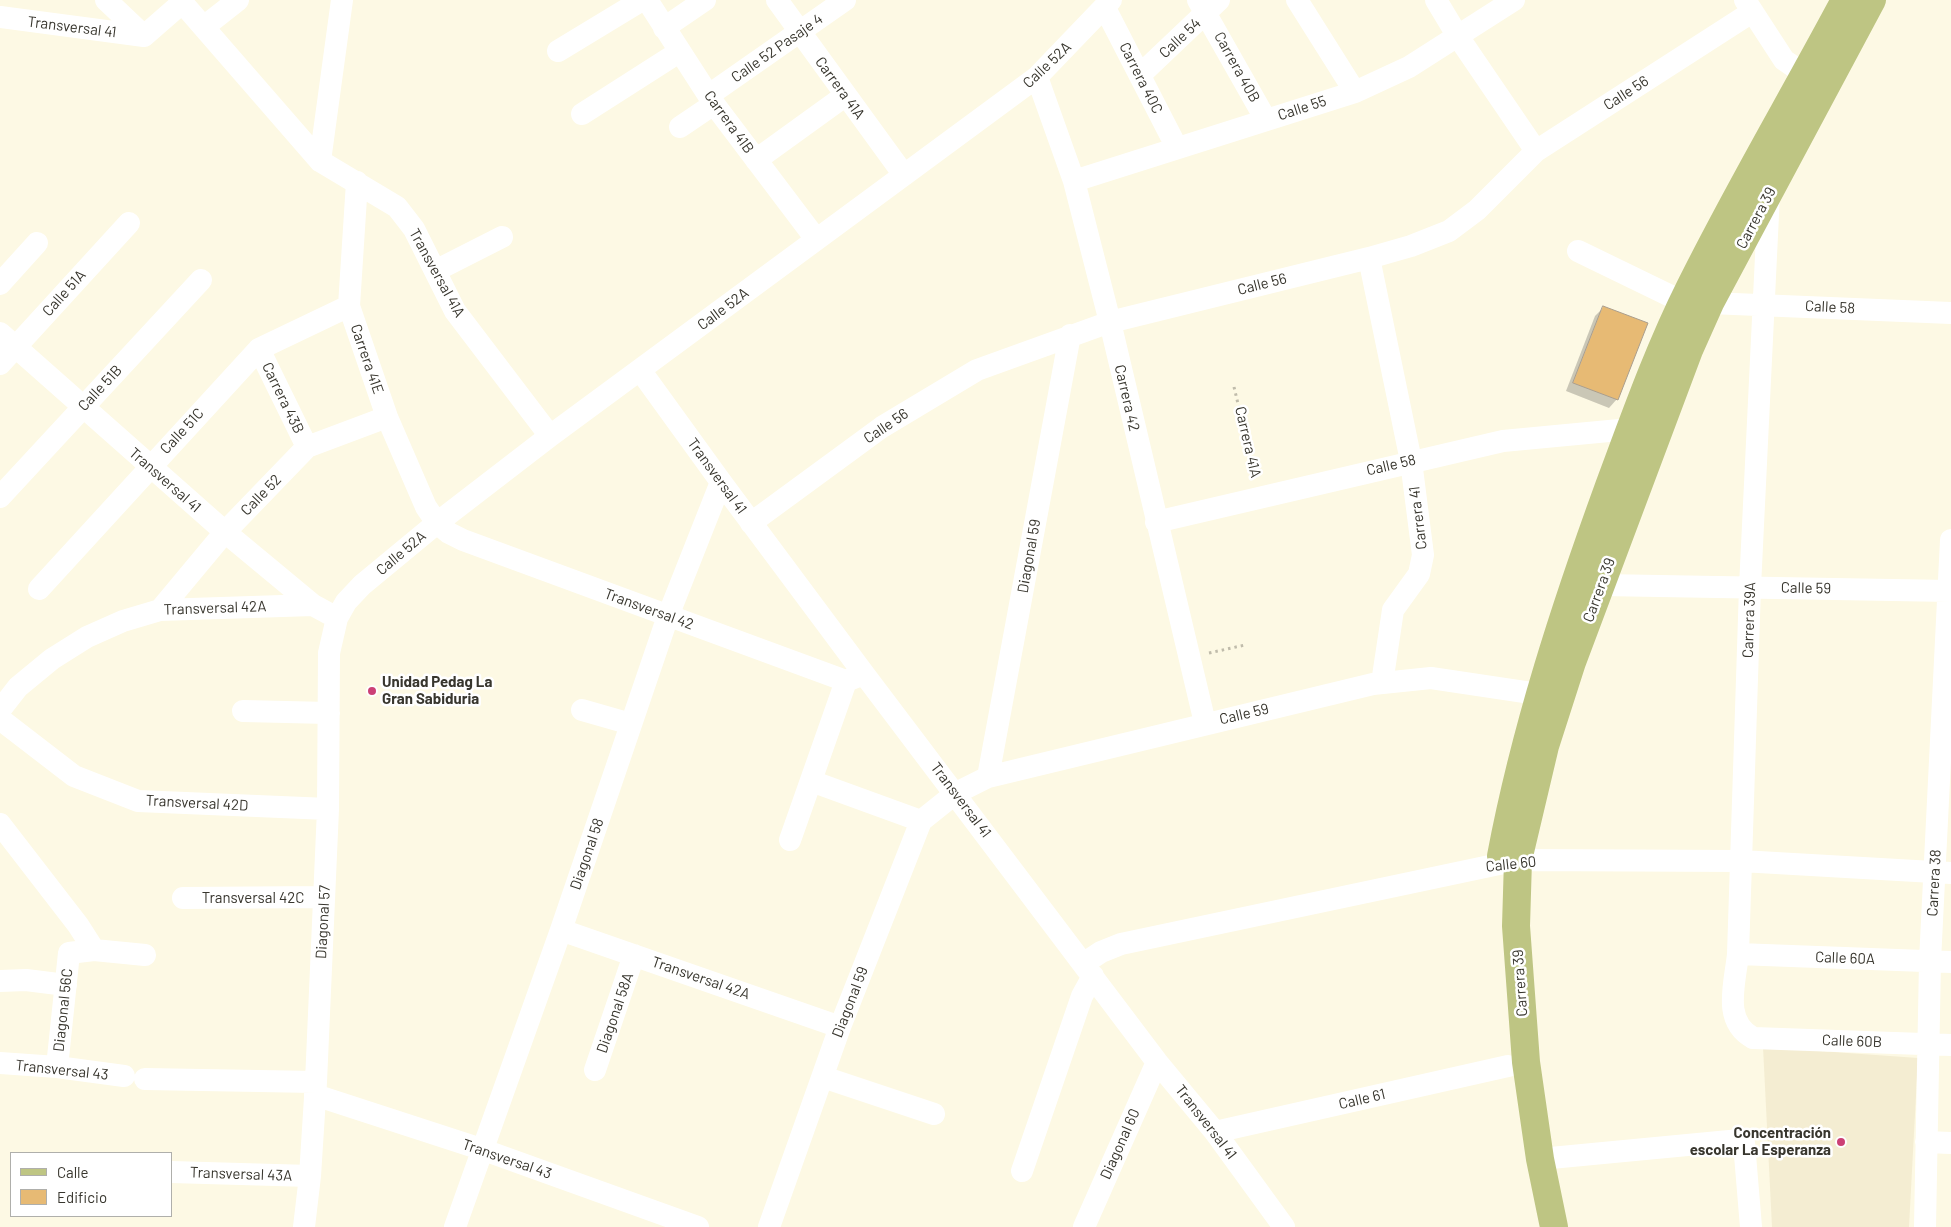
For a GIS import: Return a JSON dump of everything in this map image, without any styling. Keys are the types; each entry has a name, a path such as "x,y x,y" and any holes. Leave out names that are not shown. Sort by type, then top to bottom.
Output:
{"main road":[{"name":"Carrera 39","path":"1538,1227 1508,1066 1498,927 1509,861 1572,662 1674,386 1710,302 1769,194 1815,82 1845,0"},
{"name":"Carrera 39","path":"1554,1227 1540,1159 1526,1062 1509,861 1509,813 1538,694 1571,590 1630,429 1683,302 1714,240 1815,82 1872,0"}],"street":[{"path":"106,0 144,36 181,1"},
{"path":"205,26 238,0"},
{"path":"320,161 342,0"},
{"path":"558,51 642,0"},
{"name":"Carrera 41B","path":"647,0 711,100 816,240"},
{"path":"664,28 705,0"},
{"name":"Carrera 41A","path":"776,0 904,175"},
{"name":"Calle 52 Pasaje 4","path":"680,127 711,100 845,0"},
{"path":"1297,0 1355,92"},
{"path":"1436,0 1457,35 1536,151"},
{"name":"Calle 55","path":"1074,181 1355,92 1409,68 1457,35 1514,0"},
{"name":"Transversal 41A","path":"181,1 205,26 320,161 397,207 414,229 455,311 550,436"},
{"name":"Carrera 40C","path":"1108,4 1140,75 1177,148"},
{"name":"Calle 52A","path":"337,618 346,602 362,585 437,523 550,436 1037,77 1108,4"},
{"name":"Calle 54","path":"1140,75 1208,5"},
{"name":"Carrera 40B","path":"1208,5 1266,120"},
{"path":"1748,6 1784,60 1815,82"},
{"name":"Calle 56","path":"752,523 882,427 977,370 1110,322 1369,258 1411,246 1449,231 1477,210 1536,151 1748,6"},
{"name":"Transversal 41","path":"0,17 144,36"},
{"path":"582,114 679,52"},
{"name":"Carrera 42","path":"1037,77 1074,181 1110,322 1205,723"},
{"path":"756,160 846,95"},
{"name":"Carrera 41E","path":"357,182 350,306 387,417 426,507 437,523"},
{"name":"Carrera 39A","path":"1754,1038 1742,1032 1735,1021 1733,1010 1738,954 1750,587 1769,194"},
{"name":"Calle 51A","path":"0,364 8,340 128,223"},
{"path":"435,271 502,237"},
{"path":"0,284 37,243"},
{"path":"1578,251 1683,302"},
{"name":"Carrera 41","path":"1369,258 1411,461 1423,555 1419,574 1393,610 1382,683"},
{"name":"Calle 51B","path":"0,497 201,280"},
{"name":"Calle 58","path":"1710,302 1951,313"},
{"name":"Calle 51C","path":"39,589 149,466 259,349 350,306"},
{"name":"Diagonal 59","path":"988,777 1070,335"},
{"name":"Transversal 41","path":"8,340 225,532 314,605 337,618"},
{"name":"Carrera 43B","path":"259,349 307,447"},
{"name":"Transversal 41","path":"640,370 752,523 855,677 956,793 1157,1062 1215,1132 1284,1227"},
{"name":"Calle 52","path":"160,610 225,532 307,447 387,417"},
{"name":"Calle 58","path":"1156,522 1503,441 1630,429"},
{"name":"Diagonal 58","path":"454,1227 561,930 668,616 721,482"},
{"name":"Transversal 42","path":"437,523 449,533 463,540 668,616 855,677"},
{"name":"Carrera 38","path":"1925,1227 1927,1044 1941,961 1951,540"},
{"name":"Calle 59","path":"1601,585 1950,591"},
{"name":"Transversal 42A","path":"0,710 18,687 52,659 87,637 123,621 160,610 314,605"},
{"name":"Diagonal 57","path":"304,1227 310,1176 328,809 329,653 337,618"},
{"path":"790,840 811,781 855,677"},
{"name":"Calle 59","path":"956,793 988,777 1205,723 1382,683 1430,678 1538,694"},
{"path":"582,710 631,724"},
{"path":"243,711 329,713"},
{"name":"Transversal 42D","path":"0,719 74,776 138,801 328,809"},
{"path":"811,781 921,821"},
{"name":"Diagonal 59","path":"769,1227 840,1027 921,821 956,793"},
{"path":"0,824 78,925 94,950 145,955"},
{"name":"Calle 60","path":"1088,970 1101,952 1121,944 1509,861 1741,861 1943,873"},
{"name":"Transversal 42C","path":"183,898 324,897"},
{"name":"Transversal 42A","path":"561,930 840,1027"},
{"name":"Diagonal 56C","path":"57,1067 69,953 94,950"},
{"name":"Calle 60A","path":"1738,954 1941,961"},
{"name":"Diagonal 58A","path":"595,1070 634,955"},
{"path":"1022,1170 1082,996 1088,970"},
{"path":"0,980 26,980 66,985"},
{"name":"Calle 60B","path":"1754,1038 1951,1045"},
{"name":"Diagonal 60","path":"1084,1227 1157,1062"},
{"name":"Transversal 43","path":"0,1063 57,1067 135,1078 315,1088 698,1227"},
{"name":"Calle 61","path":"1215,1132 1508,1066"},
{"path":"823,1077 934,1114"},
{"path":"1540,1159 1740,1140 1744,1143 1751,1227"},
{"path":"1926,1142 1951,1143"},
{"name":"Transversal 43A","path":"172,1172 310,1176"}],"path":[{"name":"Carrera 41A","path":"1234,387 1261,496"},
{"path":"1189,658 1245,645"}],"shaded area":[{"name":"Concentración escolar La Esperanza","path":"1763,1047 1918,1058 1909,1227 1772,1227"}],"building":[{"path":"1603,306 1648,323 1618,400 1573,383"}],"place":[{"name":"Unidad Pedag La Gran Sabiduria","path":"372,691"},
{"name":"Concentración escolar La Esperanza","path":"1841,1142"}]}
